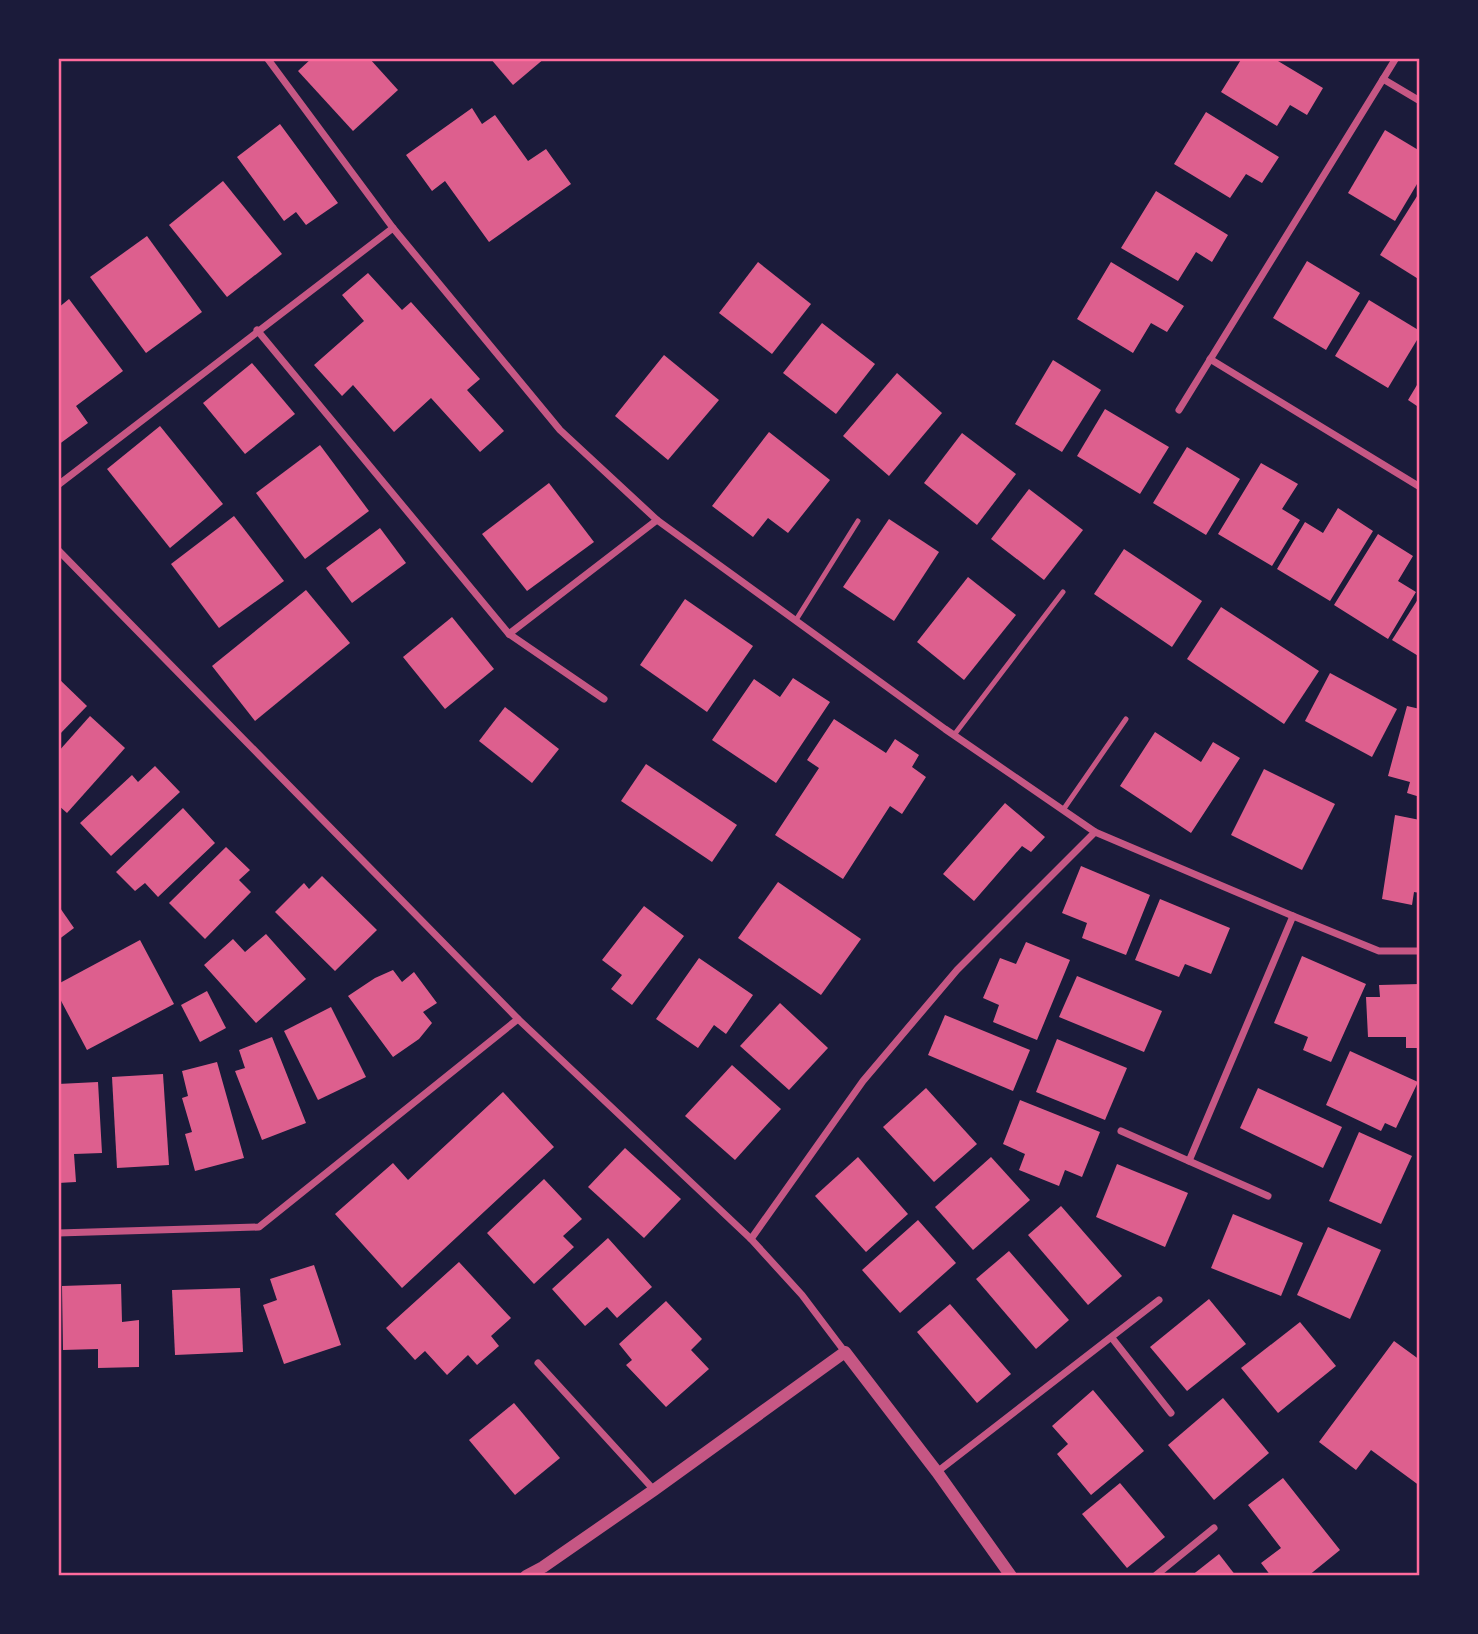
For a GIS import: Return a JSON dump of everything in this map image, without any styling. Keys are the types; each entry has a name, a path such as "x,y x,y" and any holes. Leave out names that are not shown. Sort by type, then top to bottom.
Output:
{"street":[{"path":"267,58 393,228 560,430 657,520 954,735 1095,832 1379,951 1420,951"},
{"path":"1179,410 1396,58"},
{"path":"1383,79 1420,102"},
{"path":"58,485 393,228"},
{"path":"257,330 509,634 604,699"},
{"path":"1210,359 1420,487"},
{"path":"509,634 657,520"},
{"path":"58,550 518,1019 751,1239 802,1295 937,1472 1011,1576"},
{"path":"751,1239 863,1081 957,970 1095,832"},
{"path":"1189,1161 1293,916"},
{"path":"58,1233 259,1227 518,1019"},
{"path":"1121,1131 1268,1196"},
{"path":"937,1472 1159,1300"},
{"path":"1112,1338 1171,1413"},
{"path":"526,1576 654,1490 845,1352"},
{"path":"538,1363 654,1490"},
{"path":"1155,1576 1214,1528"}],"lane":[{"path":"796,620 858,521"},
{"path":"954,735 1063,592"},
{"path":"1063,810 1126,719"}],"building":[{"path":"312,58 369,58 398,90 353,131 298,71"},
{"path":"490,58 545,58 513,85"},
{"path":"1242,58 1273,58 1323,88 1307,115 1290,105 1277,126 1221,92"},
{"path":"472,108 482,124 495,115 528,161 546,149 571,184 489,242 445,181 432,191 406,155"},
{"path":"1206,112 1279,157 1262,183 1246,174 1230,198 1174,164"},
{"path":"280,124 338,203 306,225 296,212 284,221 237,157"},
{"path":"1385,130 1420,151 1420,179 1395,221 1348,193"},
{"path":"223,181 282,254 227,297 169,225"},
{"path":"1156,191 1228,235 1212,262 1196,252 1178,281 1121,248"},
{"path":"1420,194 1420,280 1380,255"},
{"path":"147,236 202,312 146,353 90,277"},
{"path":"1307,261 1360,293 1326,350 1273,318"},
{"path":"758,262 811,304 772,354 719,313"},
{"path":"1111,262 1184,306 1167,332 1151,323 1133,353 1077,319"},
{"path":"368,273 402,310 411,302 480,379 467,390 504,431 480,452 431,398 394,432 353,385 342,396 314,365 364,321 342,295"},
{"path":"69,299 123,371 76,406 88,423 58,445 58,308"},
{"path":"1369,300 1420,331 1388,388 1335,356"},
{"path":"822,323 875,364 836,414 783,373"},
{"path":"664,355 719,400 668,460 615,416"},
{"path":"1053,360 1101,390 1062,452 1015,424"},
{"path":"252,363 295,414 245,454 203,403"},
{"path":"897,373 942,413 889,476 843,436"},
{"path":"1420,380 1420,408 1408,400"},
{"path":"1105,409 1169,447 1140,494 1077,456"},
{"path":"160,426 223,504 170,548 107,469"},
{"path":"769,432 830,480 788,533 768,518 753,537 712,506"},
{"path":"962,433 1016,474 977,525 924,483"},
{"path":"320,445 369,511 305,559 256,493"},
{"path":"1187,447 1240,479 1206,535 1153,503"},
{"path":"1261,463 1298,484 1282,509 1300,520 1272,566 1218,534"},
{"path":"549,483 594,542 527,591 482,534"},
{"path":"1029,489 1083,530 1044,580 991,539"},
{"path":"1338,508 1373,531 1330,601 1277,569 1305,522 1323,533"},
{"path":"234,516 284,581 219,628 171,564"},
{"path":"889,519 939,552 894,621 843,587"},
{"path":"380,528 406,563 352,603 326,568"},
{"path":"1378,534 1413,556 1398,581 1416,592 1388,639 1334,605"},
{"path":"1124,549 1202,601 1172,647 1094,594"},
{"path":"968,577 1016,615 964,680 917,642"},
{"path":"306,590 350,643 255,721 212,666"},
{"path":"1420,596 1420,657 1392,640"},
{"path":"685,599 753,646 707,712 640,665"},
{"path":"1221,607 1319,671 1284,724 1187,659"},
{"path":"452,617 494,669 445,709 403,657"},
{"path":"1330,673 1397,709 1372,757 1305,721"},
{"path":"58,678 87,706 58,736"},
{"path":"793,678 830,702 776,783 712,740 754,679 780,697"},
{"path":"1407,706 1420,709 1420,797 1407,793 1410,782 1388,776"},
{"path":"505,707 559,749 532,783 479,741"},
{"path":"90,716 125,748 67,813 58,805 58,752"},
{"path":"834,719 886,753 895,739 919,755 912,767 926,777 902,814 890,806 843,879 775,835 819,768 807,760"},
{"path":"1155,732 1201,762 1213,742 1240,758 1191,833 1120,786"},
{"path":"646,764 737,825 712,862 621,801"},
{"path":"155,766 180,792 111,856 80,823 132,775 138,782"},
{"path":"1264,769 1335,804 1302,870 1231,835"},
{"path":"1005,803 1045,837 1031,852 1022,846 974,901 943,874"},
{"path":"183,808 215,843 158,897 145,883 135,891 116,872"},
{"path":"1395,815 1420,820 1420,893 1414,892 1412,905 1382,899"},
{"path":"226,847 250,870 239,880 251,892 205,939 169,903"},
{"path":"1081,866 1150,895 1126,955 1082,938 1087,923 1062,913"},
{"path":"322,876 377,930 335,971 275,912 304,883 309,889"},
{"path":"778,882 861,939 821,995 738,938"},
{"path":"1160,899 1230,928 1211,974 1185,964 1179,977 1135,960"},
{"path":"58,905 74,928 58,940"},
{"path":"644,906 684,936 632,1005 611,989 622,975 602,960"},
{"path":"266,934 306,979 256,1023 204,965 233,939 245,952"},
{"path":"140,940 174,1004 87,1050 58,995 58,984"},
{"path":"1026,942 1070,960 1037,1040 993,1022 999,1005 983,998 1000,958 1016,964"},
{"path":"1302,956 1366,984 1331,1062 1303,1050 1308,1037 1274,1023"},
{"path":"699,958 753,995 726,1034 714,1025 698,1048 656,1019"},
{"path":"393,970 402,982 414,972 437,1003 423,1012 432,1023 419,1039 393,1057 348,996"},
{"path":"1077,976 1162,1011 1144,1052 1059,1017"},
{"path":"1420,984 1420,1048 1406,1048 1406,1037 1368,1037 1366,997 1380,997 1379,985"},
{"path":"207,991 226,1028 200,1042 181,1005"},
{"path":"780,1003 828,1048 789,1090 740,1046"},
{"path":"331,1007 366,1077 318,1100 284,1031"},
{"path":"945,1015 1030,1050 1013,1091 928,1055"},
{"path":"272,1037 306,1123 262,1140 235,1071 245,1068 239,1050"},
{"path":"1057,1039 1127,1068 1105,1120 1036,1092"},
{"path":"1350,1051 1418,1082 1396,1128 1385,1123 1381,1131 1326,1105"},
{"path":"217,1062 244,1158 195,1171 185,1134 192,1132 182,1098 188,1096 182,1071"},
{"path":"732,1065 781,1109 735,1160 685,1116"},
{"path":"163,1074 169,1165 117,1168 112,1077"},
{"path":"98,1082 102,1153 74,1154 76,1182 58,1183 58,1084"},
{"path":"926,1088 977,1144 934,1182 883,1127"},
{"path":"1258,1088 1342,1127 1323,1168 1240,1128"},
{"path":"503,1092 554,1147 402,1288 335,1214 393,1163 408,1180"},
{"path":"1020,1100 1100,1132 1082,1177 1065,1170 1059,1186 1019,1170 1025,1154 1003,1144"},
{"path":"1359,1132 1412,1156 1381,1224 1329,1201"},
{"path":"625,1148 681,1199 644,1238 588,1187"},
{"path":"858,1157 908,1214 866,1252 815,1196"},
{"path":"991,1157 1030,1200 973,1250 935,1207"},
{"path":"1117,1164 1188,1193 1165,1247 1096,1217"},
{"path":"544,1179 582,1219 563,1236 574,1247 534,1284 487,1233"},
{"path":"1061,1206 1122,1276 1088,1305 1028,1235"},
{"path":"1233,1214 1303,1243 1281,1296 1211,1268"},
{"path":"918,1220 956,1263 900,1313 862,1270"},
{"path":"1328,1227 1381,1250 1350,1319 1297,1295"},
{"path":"608,1238 652,1287 617,1318 607,1307 585,1326 552,1289"},
{"path":"1009,1251 1069,1320 1036,1349 976,1279"},
{"path":"459,1262 511,1318 491,1336 499,1346 477,1365 468,1355 447,1375 425,1351 415,1360 386,1328"},
{"path":"314,1265 341,1345 284,1364 263,1305 277,1300 270,1279"},
{"path":"121,1284 122,1322 139,1320 139,1367 98,1368 98,1349 63,1350 62,1286"},
{"path":"240,1288 243,1352 175,1355 172,1290"},
{"path":"1209,1299 1246,1344 1187,1391 1150,1347"},
{"path":"666,1301 702,1339 691,1350 709,1369 666,1407 626,1365 632,1360 619,1344"},
{"path":"950,1304 1011,1374 977,1403 917,1332"},
{"path":"1300,1322 1336,1366 1278,1413 1241,1368"},
{"path":"1394,1341 1420,1360 1420,1486 1371,1450 1356,1470 1319,1442"},
{"path":"1093,1390 1144,1451 1091,1495 1057,1454 1068,1444 1052,1426"},
{"path":"1223,1398 1269,1453 1214,1500 1168,1445"},
{"path":"514,1403 560,1458 515,1495 469,1440"},
{"path":"1283,1478 1340,1550 1308,1576 1271,1576 1261,1563 1281,1548 1248,1505"},
{"path":"1120,1483 1165,1537 1127,1568 1082,1514"},
{"path":"1219,1554 1236,1576 1191,1576"}]}
